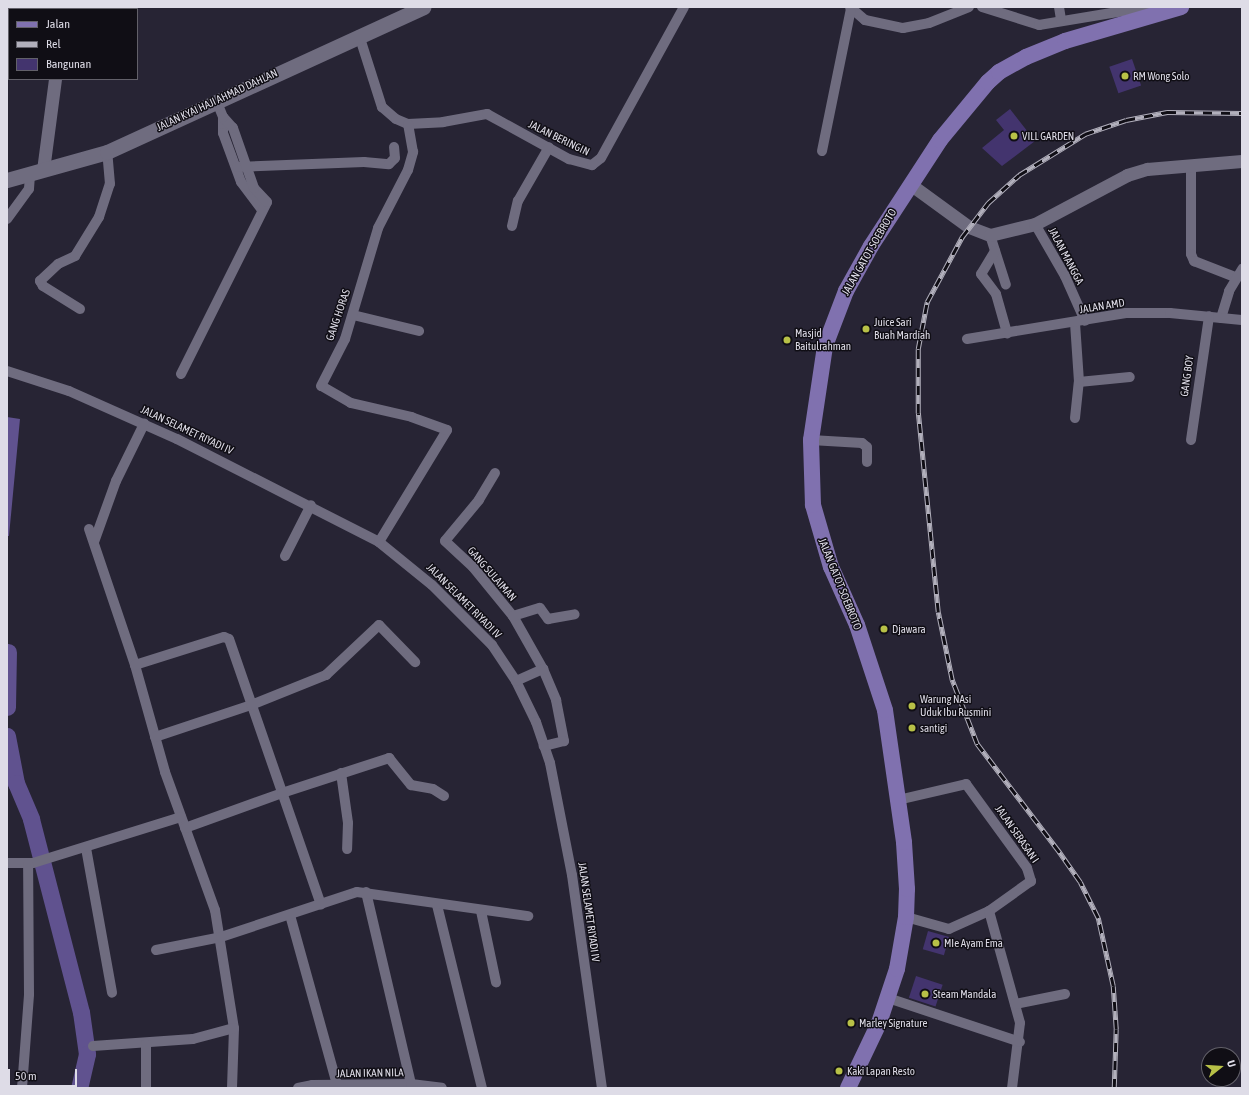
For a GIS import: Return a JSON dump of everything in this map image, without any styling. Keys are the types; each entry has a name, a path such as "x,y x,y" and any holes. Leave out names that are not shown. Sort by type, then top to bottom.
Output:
{"main road":[{"name":"JALAN KYAI HAJI AHMAD DAHLAN","path":"7,180 107,152 216,100 423,7"},
{"name":"JALAN GATOT SOEBROTO","path":"848,1088 888,998 898,969 906,917 906,865 885,710 857,625 829,560 813,505 811,440 824,353 834,317 846,291 910,184 972,100 999,72 1066,41 1148,10 1181,7"}],"street":[{"name":"JALAN BERINGIN","path":"408,124 443,122 484,113 580,164 597,163 684,7"},
{"path":"822,151 851,8 871,22 903,28 929,23 969,7"},
{"path":"982,7 1039,24 1148,10"},
{"path":"1059,7 1061,20"},
{"path":"359,35 382,107 388,115 408,124"},
{"path":"7,219 29,189 36,171 55,80"},
{"path":"181,374 220,300 260,209 266,202 254,188 242,167 233,128 223,117 216,100"},
{"name":"GANG HORAS","path":"379,542 447,430 412,417 351,403 321,388 353,315 372,244 410,164 413,143 408,124"},
{"path":"242,167 364,162 389,164 395,158 394,147"},
{"path":"512,226 518,201 549,147"},
{"path":"80,309 43,286 40,281 58,264 75,256 96,223 110,184 107,152"},
{"path":"910,184 969,227 990,235 1035,224 1127,175 1147,169 1242,161"},
{"path":"1191,165 1191,254 1194,261 1239,273 1221,318"},
{"name":"JALAN MANGGA","path":"1035,224 1065,276 1085,321"},
{"path":"990,235 1006,285"},
{"path":"995,251 981,274 996,294 1007,333"},
{"name":"JALAN AMD","path":"966,339 1085,321 1126,313 1209,316 1242,320"},
{"path":"353,315 419,331"},
{"name":"GANG BOY","path":"1191,440 1209,316"},
{"path":"1075,322 1079,382 1075,418"},
{"name":"JALAN SELAMET RIYADI IV","path":"7,371 69,391 144,424 311,505 379,542 432,585 492,645 516,681 544,746 563,821 602,1088"},
{"path":"1079,382 1130,377"},
{"path":"94,542 116,481 144,424"},
{"path":"811,440 862,443 866,448 867,462"},
{"name":"GANG SULAIMAN","path":"495,473 479,500 445,541 473,567 513,616 543,669 556,700 564,741 544,746"},
{"path":"285,556 311,505"},
{"path":"90,529 135,666 155,738 181,817 208,888 221,937 234,1028 232,1088"},
{"name":"GANG SULAIMAN","path":"513,616 540,608 548,619 575,614"},
{"path":"155,738 251,705 326,675 379,624 415,662"},
{"path":"135,666 226,637 321,904"},
{"path":"516,681 543,669"},
{"path":"185,828 282,793 389,758 411,785 433,789 444,796"},
{"path":"341,774 348,823 347,849"},
{"name":"JALAN SERASAN I","path":"898,800 966,784 1027,868 1031,877 1030,885 989,911 950,929 906,917"},
{"path":"7,863 34,863 86,848 181,817"},
{"path":"86,848 112,993"},
{"path":"22,1088 29,986 34,863"},
{"path":"366,892 412,1084"},
{"path":"156,950 221,937 290,915 348,894 366,892 437,905 528,916"},
{"path":"437,905 482,1088"},
{"path":"481,910 496,982"},
{"path":"989,911 1020,1023 1020,1042 1012,1088"},
{"path":"290,915 337,1085"},
{"path":"1015,1004 1065,994"},
{"path":"888,998 1020,1042"},
{"path":"93,1046 146,1044 193,1039 234,1028"},
{"path":"146,1044 146,1088"},
{"name":"JALAN IKAN NILA","path":"298,1088 337,1085 368,1087 412,1084 442,1088"}],"shaded area":[{"path":"7,417 20,419 9,536 7,536"}],"building":[{"name":"RM Wong Solo","path":"1132,59 1141,85 1118,93 1109,67"},
{"name":"VILL GARDEN","path":"1010,109 1035,141 1002,166 982,148 1004,130 996,120"},
{"name":"MIe Ayam Ema","path":"928,931 949,937 944,955 923,949"},
{"name":"Steam Mandala","path":"916,976 943,985 936,1007 909,998"}],"waterway":[{"path":"7,707 8,652"},
{"path":"7,736 16,783 31,819 81,1012 87,1054 79,1088"}],"railway":[{"path":"1114,1088 1116,1029 1113,986 1098,918 1080,882 977,744 952,680 938,612 918,413 918,349 927,302 962,237 988,203 1019,175 1085,134 1126,120 1167,112 1242,113"}],"place":[{"name":"RM Wong Solo","path":"1125,76"},
{"name":"VILL GARDEN","path":"1014,136"},
{"name":"Juice Sari Buah Mardiah","path":"866,329"},
{"name":"Masjid Baitulrahman","path":"787,340"},
{"name":"Djawara","path":"884,629"},
{"name":"Warung NAsi Uduk Ibu Rusmini","path":"912,706"},
{"name":"santigi","path":"912,728"},
{"name":"MIe Ayam Ema","path":"936,943"},
{"name":"Steam Mandala","path":"925,994"},
{"name":"Marley Signature","path":"851,1023"},
{"name":"Kaki Lapan Resto","path":"839,1071"}]}
